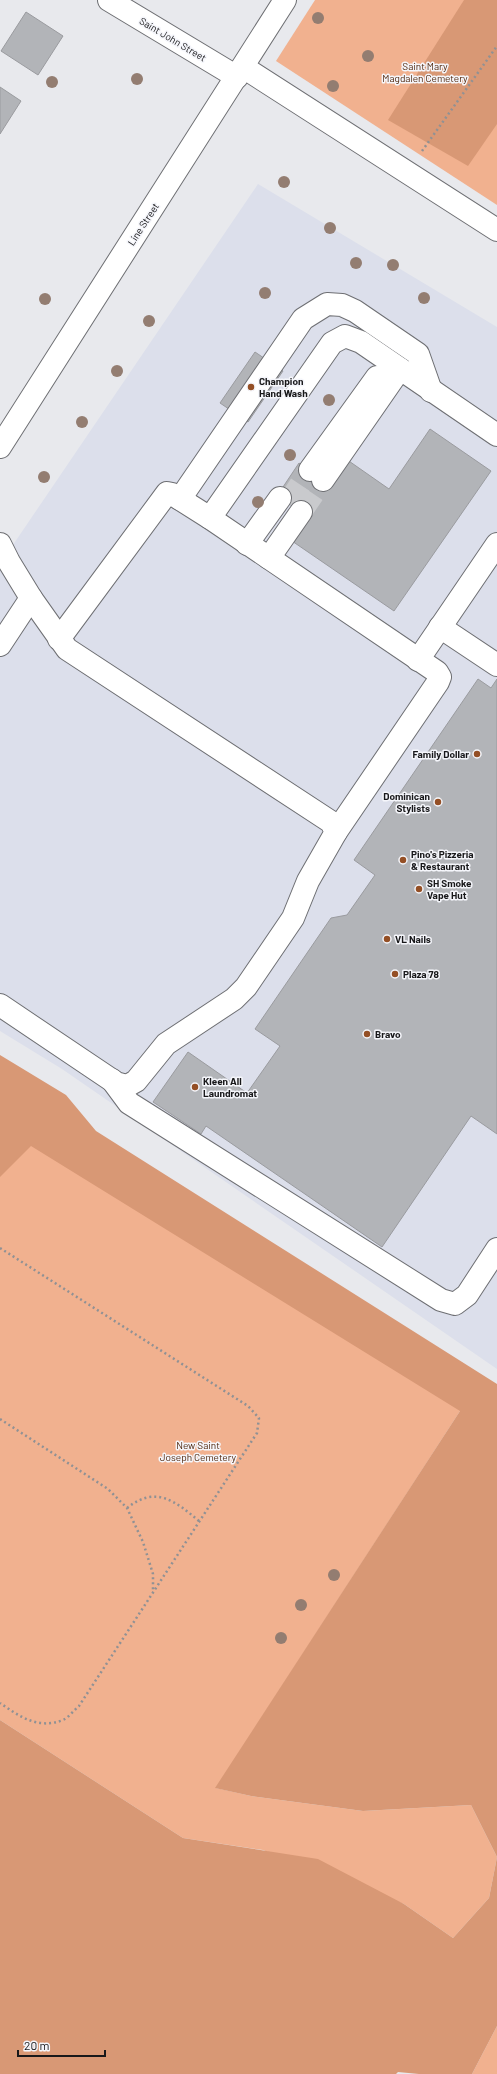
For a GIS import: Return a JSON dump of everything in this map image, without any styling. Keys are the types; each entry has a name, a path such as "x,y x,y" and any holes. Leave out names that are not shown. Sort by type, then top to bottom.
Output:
{"street":[{"name":"Saint John Street","path":"109,0 240,72 408,171 497,230"},
{"name":"Line Street","path":"0,447 240,72 284,0"},
{"path":"180,499 303,319 327,304 342,305 355,311 418,354 431,390"},
{"path":"210,518 332,343 345,336 361,342 497,435"},
{"path":"312,472 389,362"},
{"path":"0,1005 112,1080 127,1086 136,1082 166,1044 240,994 255,976 293,918 308,881 336,832 440,677 437,672 210,518 180,499 167,493 59,639"},
{"path":"257,551 290,504"},
{"path":"0,544 31,598 67,649 81,660 331,822 336,832"},
{"path":"418,660 497,544"},
{"path":"0,644 31,598"},
{"path":"440,627 497,665"},
{"path":"112,1080 129,1103 441,1300 455,1304 467,1295 497,1249"}],"path":[{"path":"408,171 497,46"},
{"path":"0,1248 248,1406 259,1418 257,1433 79,1706 64,1720 46,1723 26,1720 0,1703"},
{"path":"0,1419 108,1489 126,1508 143,1542 153,1574 153,1592"},
{"path":"126,1508 136,1500 159,1496 176,1502 199,1521"}],"shaded area":[{"name":"Plaza 78","path":"258,184 497,327 497,1369 62,1069 0,1031 0,564"}],"green space":[{"name":"Saint Mary Magdalen Cemetery","path":"315,0 497,0 497,205 276,61"},
{"path":"464,0 497,0 497,124 468,166 388,120"},
{"path":"0,1055 66,1095 96,1131 497,1384 497,1857 471,1805 363,1811 251,1796 215,1788 460,1411 31,1146 0,1177"},
{"name":"New Saint Joseph Cemetery","path":"0,1088 473,1391 216,1788 251,1796 363,1811 471,1805 497,1857 489,1898 453,1938 404,1904 263,1850 183,1838 0,1720"},
{"path":"0,1720 183,1838 318,1859 404,1904 453,1938 489,1898 497,1857 497,2026 472,2074 419,2074 398,2072 396,2074 0,2074"},
{"path":"497,2026 497,2074 472,2074"}],"building":[{"path":"26,12 63,36 38,75 1,51"},
{"path":"0,87 21,101 0,134"},
{"name":"Champion Hand Wash","path":"255,352 283,371 248,422 220,403"},
{"path":"430,429 491,471 394,611 292,541 309,517 277,496 299,463 328,484 346,459 389,489"},
{"name":"Plaza 78","path":"478,679 491,688 497,679 497,1134 471,1116 382,1247 206,1126 201,1134 153,1102 188,1052 247,1093 280,1046 255,1029 331,918 347,915 375,875 354,860"}],"tunnel":[{"path":"288,503 310,470"},
{"path":"301,512 323,480"}],"place":[{"name":"Champion Hand Wash","path":"251,387"},
{"name":"Family Dollar","path":"477,754"},
{"name":"Dominican Stylists","path":"438,802"},
{"name":"Pino's Pizzeria & Restaurant","path":"403,860"},
{"name":"SH Smoke Vape Hut","path":"419,889"},
{"name":"VL Nails","path":"387,939"},
{"name":"Plaza 78","path":"395,974"},
{"name":"Bravo","path":"367,1034"},
{"name":"Kleen All Laundromat","path":"195,1087"}]}
